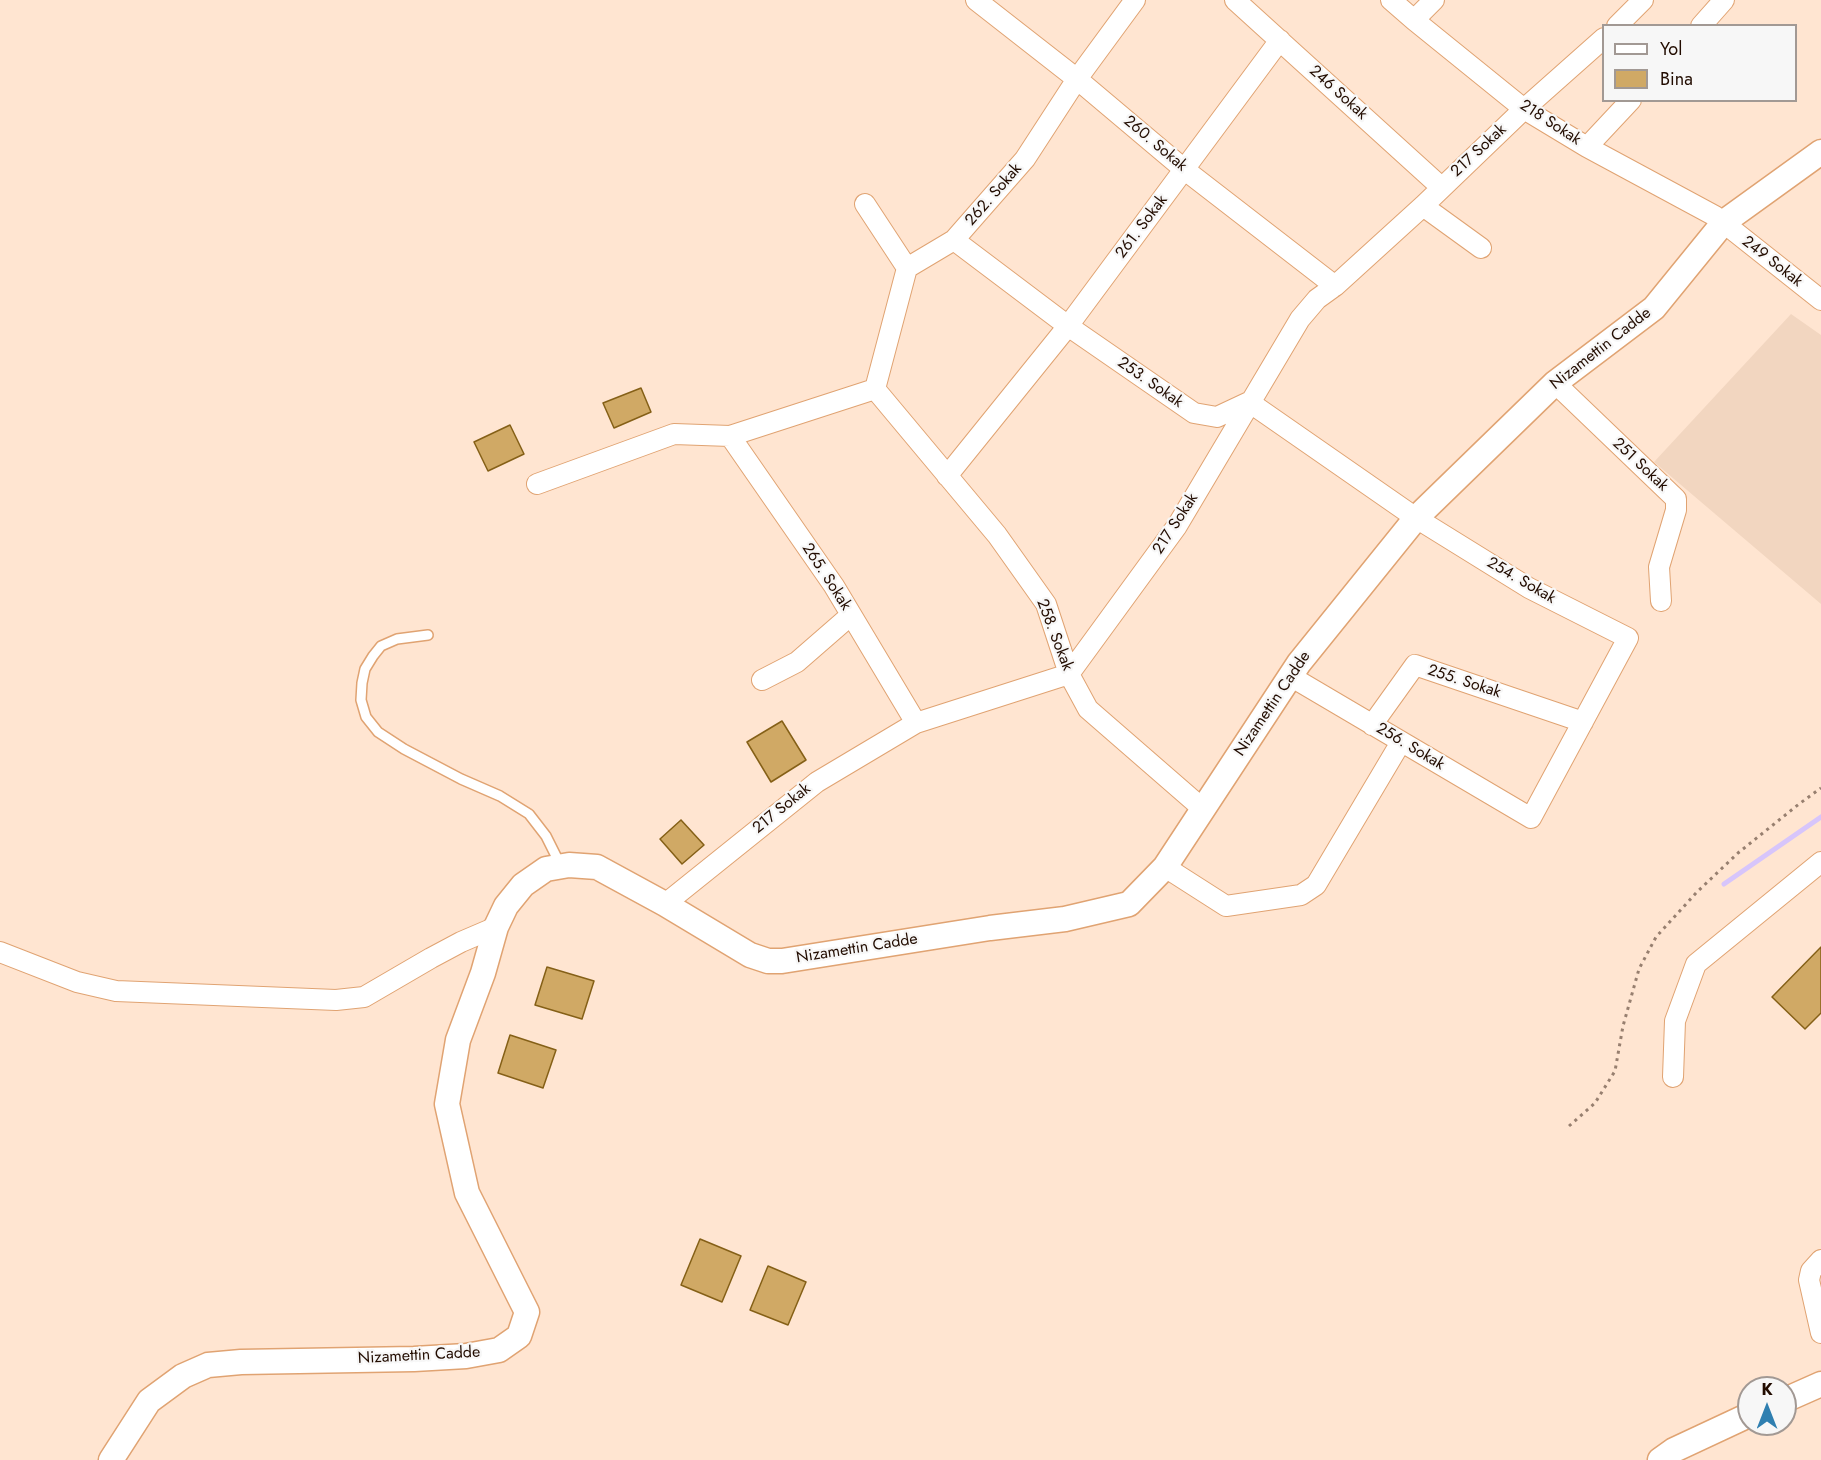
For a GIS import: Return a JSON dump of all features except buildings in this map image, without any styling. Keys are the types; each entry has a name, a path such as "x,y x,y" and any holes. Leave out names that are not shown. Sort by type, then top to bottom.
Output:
{"street":[{"name":"260. Sokak","path":"976,0 1077,79 1185,170 1335,286"},
{"name":"262. Sokak","path":"907,268 954,240 1025,159 1077,79 1135,0"},
{"name":"246 Sokak","path":"1235,0 1441,187"},
{"name":"218 Sokak","path":"1391,0 1524,109 1587,147 1724,222"},
{"path":"1414,21 1434,0"},
{"path":"1619,24 1643,0"},
{"path":"1703,24 1724,0"},
{"name":"261. Sokak","path":"947,476 1068,326 1280,40"},
{"name":"217 Sokak","path":"665,904 817,782 916,723 1069,674 1177,526 1300,319 1317,299 1335,286 1423,206 1524,109 1602,40"},
{"path":"1587,147 1629,102"},
{"name":"Nizamettin Cadde","path":"111,1460 149,1401 183,1376 208,1365 241,1362 466,1356 499,1350 519,1336 527,1312 467,1193 447,1104 458,1040 483,973 496,927 506,906 523,885 546,869 583,865 597,867 665,904 750,955 768,961 782,961 990,928 1065,919 1129,904 1165,867 1299,663 1416,518 1555,383 1654,308 1724,222 1821,152"},
{"path":"537,484 674,434 730,436 875,390 907,268 866,204"},
{"path":"1423,206 1481,248"},
{"name":"249 Sokak","path":"1724,222 1739,237 1821,300"},
{"name":"253. Sokak","path":"954,240 1068,326 1194,413 1217,417 1249,402"},
{"name":"251 Sokak","path":"1555,383 1676,499 1676,510 1659,567 1661,601"},
{"name":"258. Sokak","path":"875,390 997,535 1046,604 1069,674 1088,709 1203,809"},
{"path":"1249,402 1416,518"},
{"name":"265. Sokak","path":"730,436 834,586 916,723"},
{"name":"254. Sokak","path":"1416,518 1529,588 1628,638 1583,722"},
{"path":"762,680 797,662 851,615"},
{"name":"255. Sokak","path":"1372,725 1415,665 1583,722"},
{"name":"256. Sokak","path":"1290,676 1531,818 1583,722"},
{"path":"1165,867 1226,906 1301,895 1316,885 1401,742"},
{"path":"1673,1077 1675,1021 1696,964 1821,861"},
{"path":"0,952 77,982 116,991 336,1000 364,997 441,953 496,927"},
{"path":"1821,1260 1811,1271 1809,1280 1821,1334"},
{"path":"1797,1395 1821,1384"},
{"path":"1671,1457 1737,1421"}],"lane":[{"path":"428,635 397,639 381,646 373,656 362,683 361,700 366,717 378,732 404,749 461,779 500,796 529,814 546,836 561,866"}],"path":[{"path":"1569,1126 1595,1103 1616,1071 1623,1026 1639,969 1656,937 1697,892 1738,853 1821,789"}],"shaded area":[{"path":"1791,314 1821,335 1821,604 1654,462"}],"waterway":[{"path":"1724,884 1821,817"}]}
